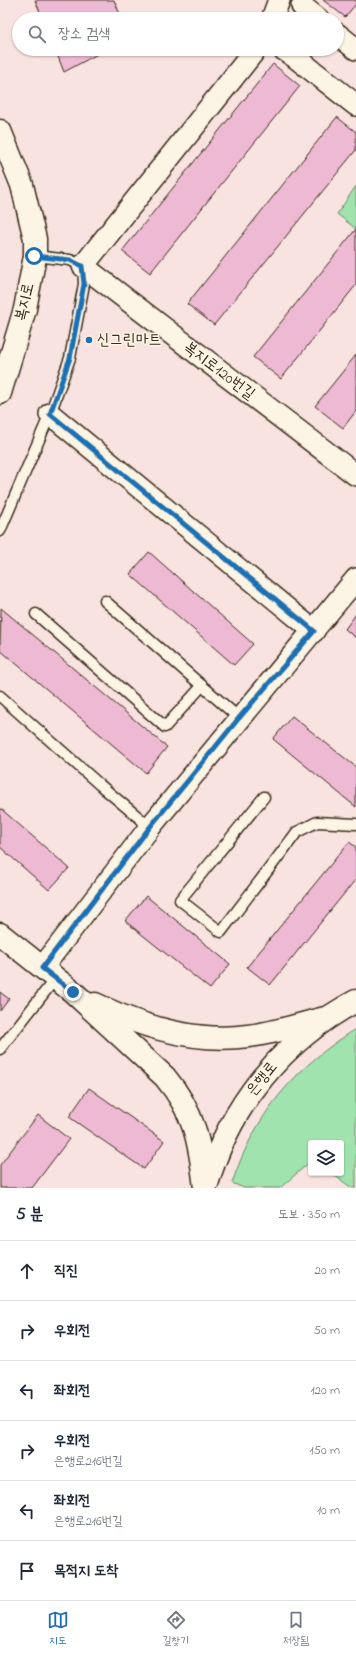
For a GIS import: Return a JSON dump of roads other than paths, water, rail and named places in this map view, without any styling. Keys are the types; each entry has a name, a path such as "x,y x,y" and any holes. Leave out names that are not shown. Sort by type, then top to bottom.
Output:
{"street":[{"path":"275,12 280,0"},
{"path":"302,6 309,12"},
{"path":"344,39 356,48"},
{"path":"82,266 250,56"},
{"path":"294,56 356,105"},
{"name":"복지로","path":"0,393 25,309 34,256 35,239 22,185 1,138"},
{"name":"복지로120번길","path":"82,266 356,475"},
{"path":"50,414 314,631"},
{"path":"49,973 150,827 356,579"},
{"path":"0,934 73,992 165,1077 180,1096 191,1116 197,1135 206,1188"},
{"path":"73,992 123,1017 151,1027 173,1032 215,1038 248,1036 286,1029 328,1018"},
{"name":"은행로","path":"206,1188 220,1148 233,1120 246,1098 291,1046 328,1018 356,1001"}],"lane":[{"path":"0,531 50,414 70,358 84,284 82,266 70,260 34,256"},
{"path":"105,601 239,718"},
{"path":"36,614 165,727 202,686"},
{"path":"0,696 100,785 150,827"},
{"path":"264,797 180,900 221,932 296,832 316,822 356,824"},
{"path":"0,1049 49,973"}],"place":[{"name":"신그린마트","path":"89,340"}]}
